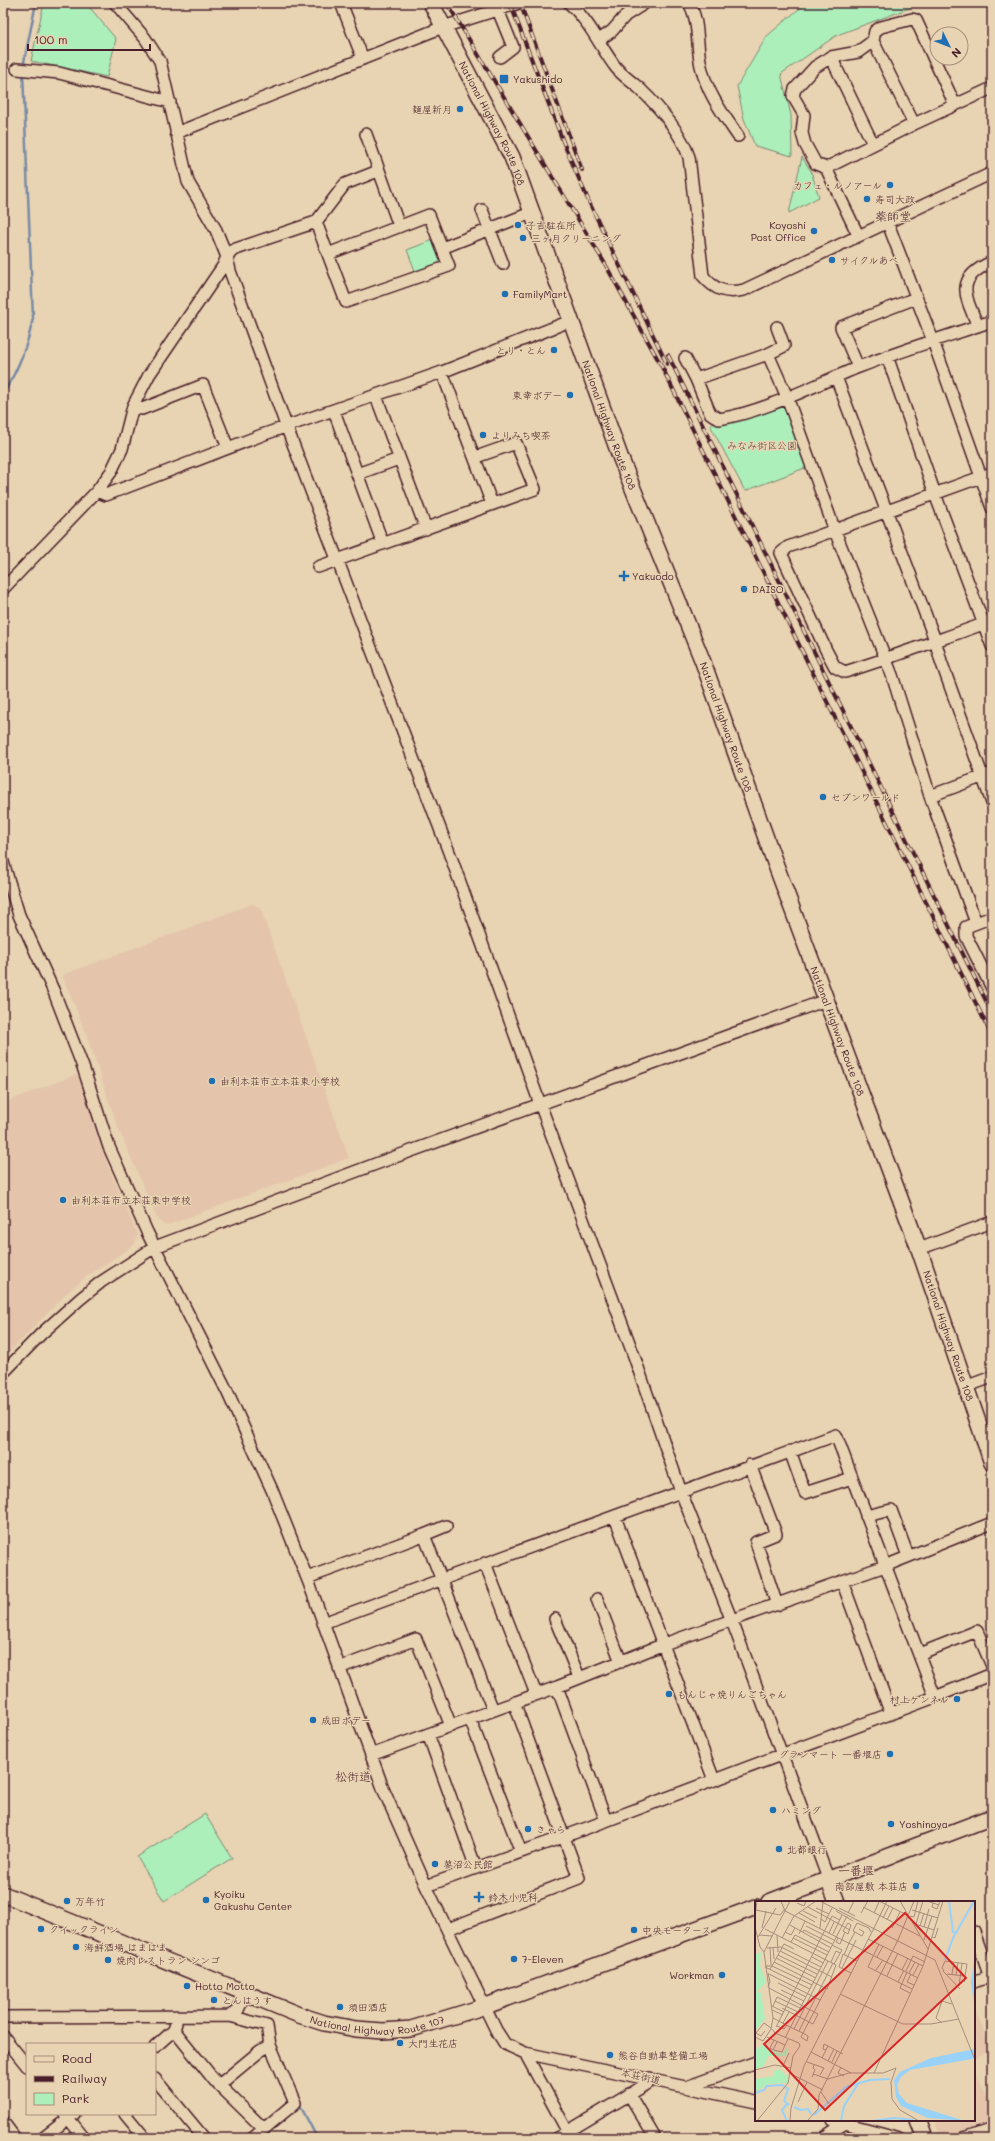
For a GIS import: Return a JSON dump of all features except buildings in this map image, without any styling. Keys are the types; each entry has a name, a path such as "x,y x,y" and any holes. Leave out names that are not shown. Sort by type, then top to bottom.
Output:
{"highway":[{"name":"National Highway Route 108","path":"432,3 443,27 512,157 621,459 703,662 728,736 919,1249 992,1463"},
{"path":"772,1901 829,1881 992,1817"},
{"path":"829,1881 837,1901"},
{"name":"National Highway Route 107","path":"3,1894 245,1994 324,2022 383,2031 411,2029 486,2006 755,1907"},
{"path":"918,2121 924,2138"}],"street":[{"path":"115,3 145,38 160,61 188,182 216,230 227,257 230,271 287,428 454,866 540,1104 634,1356 681,1492 732,1621 829,1881"},
{"path":"341,3 363,59"},
{"path":"176,133 443,27 519,3"},
{"path":"569,3 578,11 599,40 615,66 648,96 675,127 685,145 691,172 702,276 710,285 720,291 732,293 744,290 887,221 992,173"},
{"path":"599,40 612,31 626,15 645,3"},
{"path":"689,3 693,10 701,65 706,80 715,103 738,136"},
{"path":"498,10 513,47 500,57"},
{"path":"914,124 873,41 875,31 881,27 912,19 916,20 955,105"},
{"path":"858,235 826,168 816,164 805,144 802,133 804,115 793,96 795,89 814,67 831,58 858,52 873,41"},
{"path":"831,58 873,144"},
{"path":"17,70 59,73 170,102"},
{"path":"826,168 914,124 992,88"},
{"path":"366,134 399,226"},
{"path":"3,589 97,491 111,472 122,448 133,406 149,375 233,250 316,222 345,184 378,171"},
{"path":"482,210 504,264"},
{"path":"442,248 489,228 533,212"},
{"path":"316,222 328,254 346,302 448,266 429,215 328,254"},
{"path":"887,221 934,341 980,478 992,508"},
{"path":"978,326 967,301 964,286 969,278 984,266 992,262"},
{"path":"858,368 841,327 916,298"},
{"path":"97,491 106,495 228,448 442,372 570,321"},
{"path":"685,358 696,379 710,413 719,420 733,417 787,397 887,356 992,321"},
{"path":"696,379 768,354 784,346 777,327"},
{"path":"768,354 787,397 835,531 892,675 930,796 976,923"},
{"path":"887,356 934,494 988,622 992,646"},
{"path":"442,372 476,457 492,504"},
{"path":"836,377 935,640 941,661 987,775 992,803"},
{"path":"133,406 142,409 203,385 228,448"},
{"path":"376,396 426,529"},
{"path":"334,411 383,544"},
{"path":"318,567 535,489 516,443 476,457"},
{"path":"357,474 399,458"},
{"path":"111,472 123,488"},
{"path":"988,622 935,640 885,660 845,672 836,667 826,650 781,553 788,547 992,473"},
{"path":"930,796 987,775"},
{"name":"本荘街道","path":"3,862 19,915 54,992 83,1067 109,1147 155,1247 227,1391 272,1490 307,1578 384,1791 426,1886 505,2044 525,2053 688,2086 755,2102"},
{"path":"992,917 966,927 966,936 992,988"},
{"path":"3,1373 41,1334 80,1299 101,1282 155,1247 826,1000"},
{"path":"919,1249 992,1222"},
{"path":"965,1387 992,1377"},
{"path":"323,1623 615,1517 750,1465 836,1435 935,1697"},
{"path":"790,1451 805,1493 852,1478"},
{"path":"750,1465 776,1534 756,1542 777,1605"},
{"path":"866,1516 890,1510 908,1556"},
{"path":"615,1517 714,1780"},
{"path":"371,1755 557,1687 664,1644 885,1566 992,1523"},
{"path":"307,1578 446,1526"},
{"path":"424,1535 493,1710"},
{"path":"485,1563 536,1694"},
{"path":"842,1582 890,1714"},
{"path":"597,1599 621,1662"},
{"path":"555,1619 579,1677"},
{"path":"919,1654 977,1631 992,1666"},
{"path":"339,1668 416,1639 451,1726"},
{"path":"426,1886 606,1821 935,1697 992,1674"},
{"path":"557,1687 606,1821"},
{"path":"448,1929 579,1878 514,1702"},
{"path":"470,1719 521,1852"},
{"path":"428,1734 476,1868"},
{"path":"975,1935 991,1978 975,1982"},
{"path":"230,2016 238,2010 245,1994"},
{"path":"156,2046 174,2030 178,2015"},
{"path":"3,2017 178,2015 230,2016 267,2026 270,2045 295,2103 253,2138"},
{"path":"174,2030 215,2081"},
{"path":"3,2036 26,2065"},
{"path":"264,2129 219,2085 260,2051 270,2045"},
{"path":"525,2053 569,2135"},
{"path":"688,2086 755,2062"},
{"path":"557,2138 569,2135 630,2094 648,2084 650,2078"},
{"path":"156,2080 204,2138"},
{"path":"630,2094 655,2138"},
{"path":"126,2115 145,2138"},
{"path":"43,2138 69,2116 84,2138"},
{"path":"837,2121 900,2138"},
{"path":"3,2122 15,2138"},
{"path":"823,2138 845,2123"},
{"path":"964,2138 992,2128"}],"shaded area":[{"name":"由利本荘市立本荘東小学校","path":"252,904 260,907 349,1158 165,1226 157,1218 118,1128 86,1034 62,975"},
{"name":"由利本荘市立本荘東中学校","path":"77,1074 91,1107 108,1166 138,1235 134,1245 86,1277 67,1293 3,1359 3,1103"},
{"path":"975,2008 991,2051 975,2058"},
{"path":"975,2068 992,2110 992,2120 953,2138 941,2138 934,2121 975,2121"}],"green space":[{"path":"44,3 86,3 116,39 107,77 31,61"},
{"path":"806,3 923,3 837,35 781,74 791,115 792,156 755,146 744,119 737,86 767,36"},
{"path":"802,157 811,171 819,197 789,213"},
{"path":"433,240 441,260 436,266 416,273 407,250"},
{"name":"みなみ街区公園","path":"785,400 810,466 745,491 710,425"},
{"path":"205,1814 232,1858 164,1901 137,1857"}],"waterway":[{"path":"23,67 36,3"},
{"path":"3,394 22,357 33,318 23,72"},
{"path":"301,2107 317,2138"}],"railway":[{"path":"447,3 604,262 661,365 992,1036"},
{"path":"510,3 564,144 589,202 667,364"},
{"path":"520,3 582,170"},
{"path":"668,355 992,1013"}],"place":[{"name":"Yakushido","path":"504,79"},
{"name":"麺屋新月","path":"460,109"},
{"name":"カフェ・ルノアール","path":"890,185"},
{"name":"寿司大政","path":"867,199"},
{"name":"子吉駐在所","path":"518,225"},
{"name":"Koyoshi Post Office","path":"814,231"},
{"name":"三ヶ月クリーニング","path":"523,238"},
{"name":"サイクルあべ","path":"832,260"},
{"name":"FamilyMart","path":"505,294"},
{"name":"とり・とん","path":"554,350"},
{"name":"東幸ボデー","path":"570,395"},
{"name":"よりみち喫茶","path":"483,435"},
{"name":"Yakuodo","path":"624,576"},
{"name":"DAISO","path":"744,589"},
{"name":"セブンワールド","path":"823,797"},
{"name":"由利本荘市立本荘東小学校","path":"212,1081"},
{"name":"由利本荘市立本荘東中学校","path":"63,1200"},
{"name":"もんじゃ焼りんごちゃん","path":"669,1694"},
{"name":"村上ケンネル","path":"957,1699"},
{"name":"成田ボデー","path":"313,1720"},
{"name":"グランマート 一番堰店","path":"890,1754"},
{"name":"ハミング","path":"773,1810"},
{"name":"Yoshinoya","path":"891,1824"},
{"name":"きゃら","path":"528,1829"},
{"name":"北都銀行","path":"779,1849"},
{"name":"蓼沼公民館","path":"435,1864"},
{"name":"南部屋敷 本荘店","path":"916,1886"},
{"name":"鈴木小児科","path":"479,1897"},
{"name":"Kyoiku Gakushu Center","path":"206,1900"},
{"name":"万年竹","path":"67,1901"},
{"name":"クイックライン","path":"41,1929"},
{"name":"中央モータース","path":"634,1930"},
{"name":"海鮮酒場 はまはま","path":"76,1947"},
{"name":"7-Eleven","path":"514,1959"},
{"name":"焼肉レストラン シンゴ","path":"108,1960"},
{"name":"Workman","path":"722,1975"},
{"name":"Hotto Motto","path":"187,1986"},
{"name":"とんはうす","path":"214,2000"},
{"name":"須田酒店","path":"340,2007"},
{"name":"大門生花店","path":"400,2043"},
{"name":"熊谷自動車整備工場","path":"610,2055"}],"district":[{"name":"薬師堂","path":"893,216"},
{"name":"松街道","path":"353,1776"},
{"name":"一番堰","path":"856,1870"}]}
